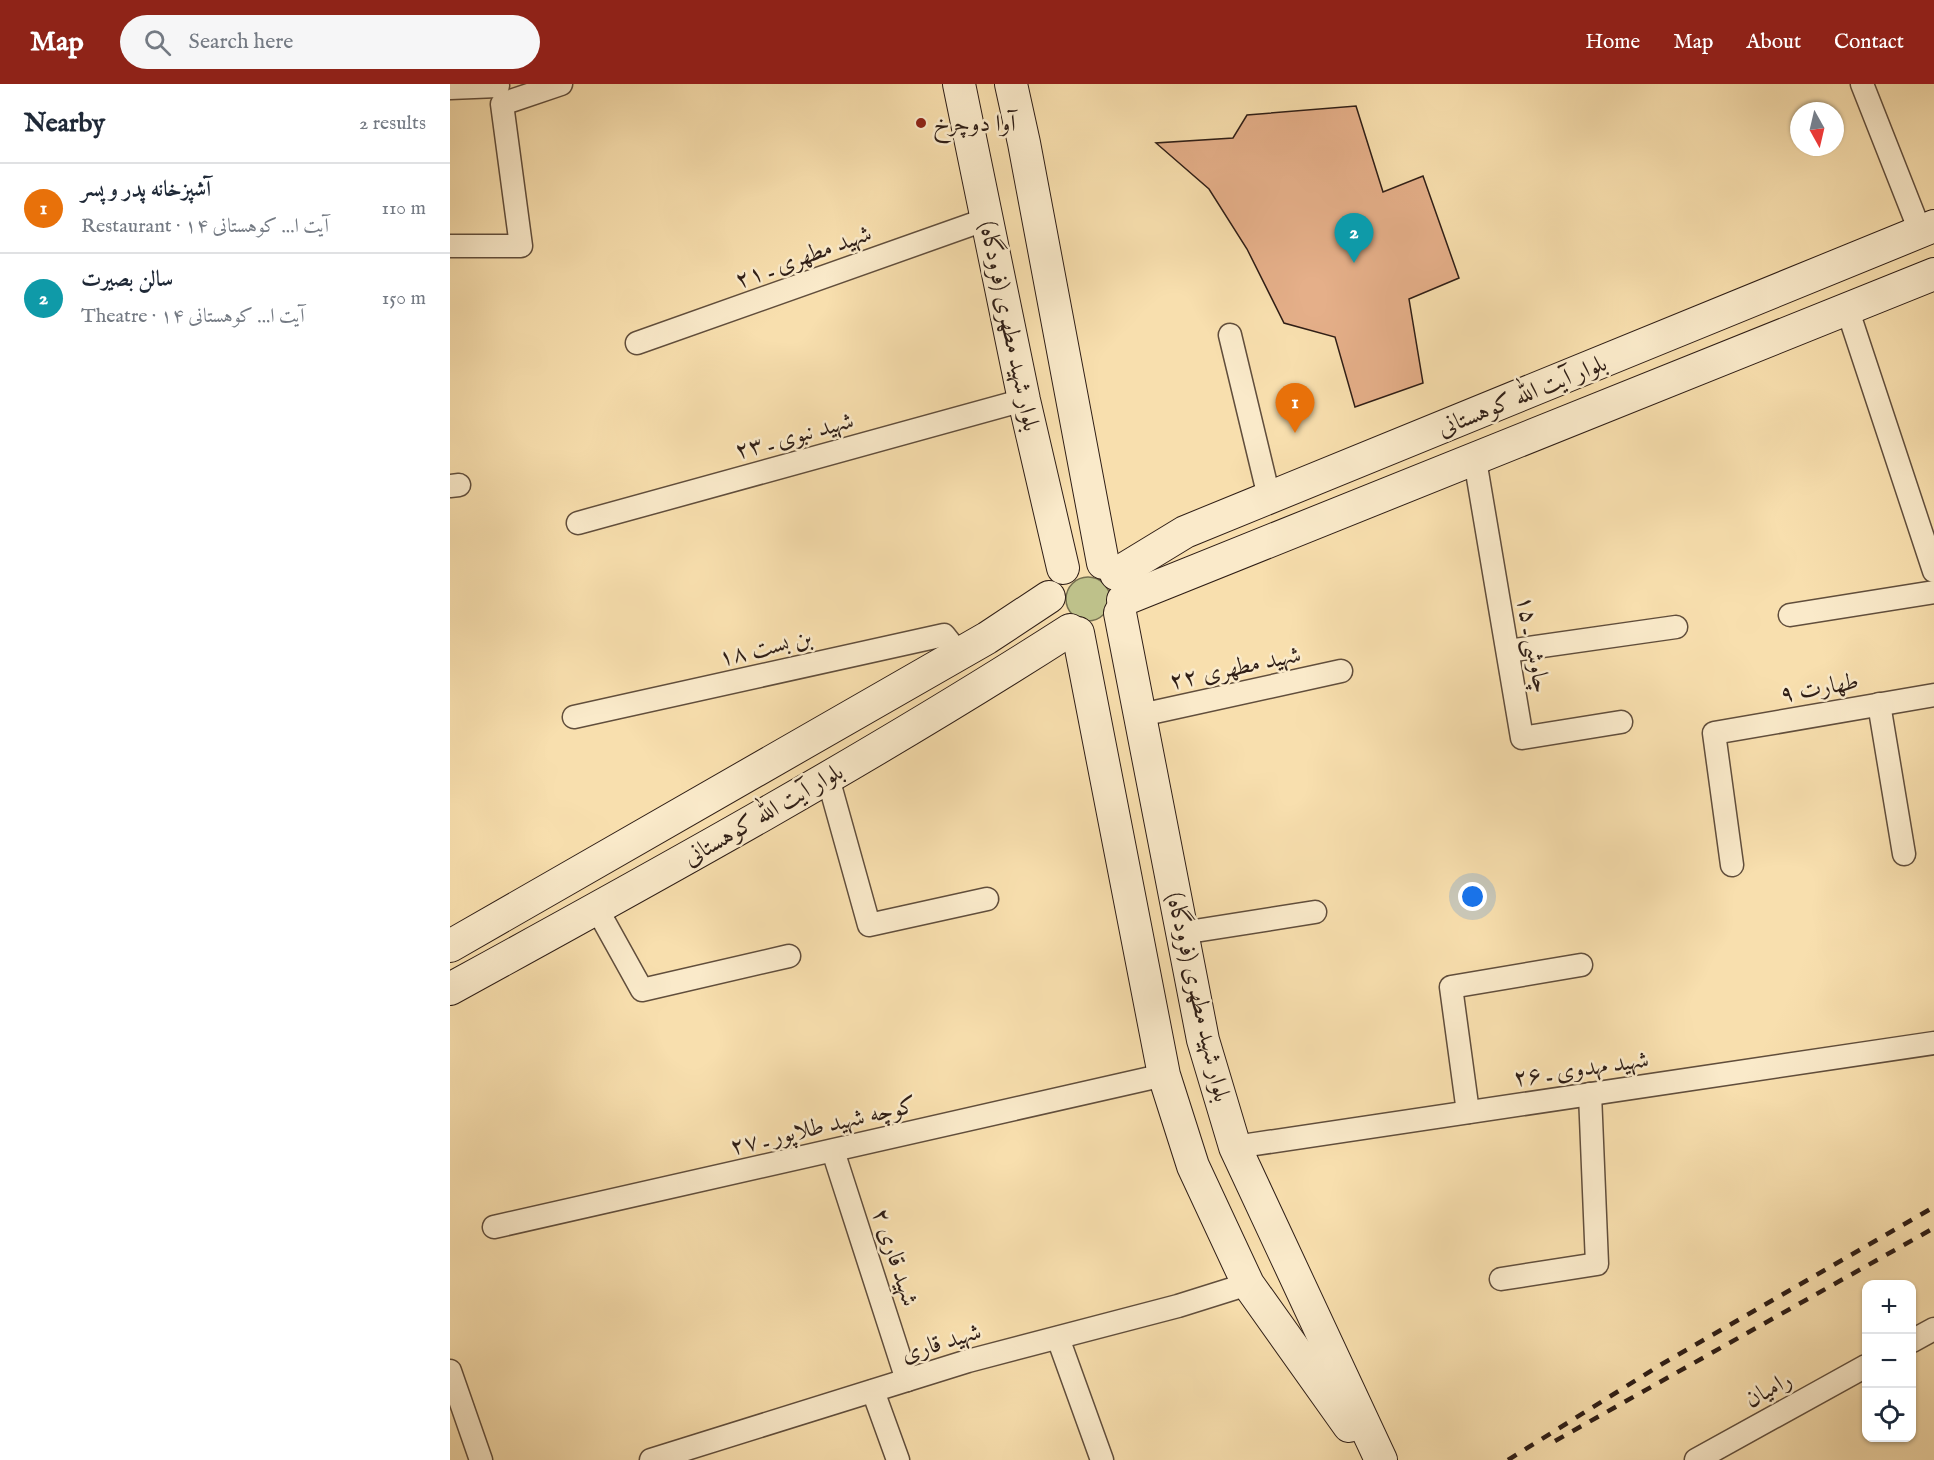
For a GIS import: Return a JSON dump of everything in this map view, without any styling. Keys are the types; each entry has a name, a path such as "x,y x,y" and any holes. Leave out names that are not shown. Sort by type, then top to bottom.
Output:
{"main road":[{"name":"بلوار شهید مطهری (فرودگاه)","path":"958,84 1024,400 1063,568"},
{"name":"بلوار شهید مطهری (فرودگاه)","path":"1011,84 1116,588 1203,1040 1235,1147 1381,1460"},
{"name":"بلوار آیت الله کوهستانی","path":"1116,588 1185,532 1927,229"},
{"name":"بلوار آیت الله کوهستانی","path":"1116,588 1237,556 1934,274"},
{"path":"1627,353 1646,390"},
{"path":"1225,516 1216,525 1218,545 1225,552 1237,556"},
{"path":"1083,560 1116,588 1113,623 1090,634 1074,631 1062,625 1055,617 1051,607 1049,597 1055,576 1072,562 1083,560"},
{"name":"بلوار آیت الله کوهستانی","path":"450,946 987,638 1049,597"},
{"name":"بلوار شهید مطهری (فرودگاه)","path":"1074,631 1164,1075 1193,1166 1248,1284 1373,1460"},
{"name":"بلوار آیت الله کوهستانی","path":"450,989 828,778 1074,631"},
{"path":"987,638 998,639 1006,645 1012,657 1010,669"}],"street":[{"path":"450,88 500,91 561,84"},
{"path":"1862,84 1927,229"},
{"path":"450,246 521,246 500,91"},
{"name":"شهید مطهری ـ ۲۱","path":"637,343 987,219"},
{"path":"1847,308 1934,571"},
{"path":"1230,335 1269,497"},
{"name":"شهید نبوی ـ ۲۳","path":"578,523 1024,400"},
{"name":"چاوشی ـ ۱۵","path":"1475,460 1522,738 1621,722"},
{"path":"1790,615 1934,592"},
{"path":"1508,651 1676,627"},
{"name":"بن بست ۱۸","path":"574,717 944,635 959,654"},
{"name":"شهید مطهری ۲۲","path":"1141,715 1341,671"},
{"name":"طهارت ۹","path":"1732,865 1714,733 1934,694"},
{"path":"1878,704 1904,854"},
{"path":"828,778 869,925 987,898"},
{"path":"597,909 642,990 789,956"},
{"path":"1182,933 1315,912"},
{"path":"1468,1112 1451,987 1581,965"},
{"name":"شهید مهدوی ـ ۲۶","path":"1235,1147 1934,1043"},
{"name":"کوچه شهید طلاپور ـ ۲۷","path":"494,1227 1164,1075"},
{"path":"1501,1279 1597,1264 1590,1094"},
{"name":"شهید قاری ۲","path":"833,1151 907,1380"},
{"name":"شهید قاری","path":"651,1460 713,1451 907,1380 968,1361 1178,1306 1248,1284"},
{"path":"1916,1338 1934,1329"},
{"path":"1058,1338 1102,1460"},
{"name":"رامیان","path":"1696,1460 1862,1368"},
{"path":"450,1371 481,1460"},
{"path":"873,1391 898,1460"}],"green space":[{"path":"1088,577 1097,578 1104,583 1109,590 1109,608 1104,615 1097,620 1088,621 1079,620 1072,615 1067,608 1066,599 1067,590 1072,583 1079,578"}],"building":[{"path":"1356,106 1383,192 1423,176 1459,278 1409,299 1423,383 1355,407 1335,337 1284,323 1247,249 1209,189 1156,143 1233,138 1247,115"}],"railway":[{"path":"1508,1460 1662,1364 1934,1207"},
{"path":"1555,1441 1934,1228"}],"place":[{"name":"آوا دوچرخ","path":"921,123"},
{"name":"سالن بصیرت","path":"1354,263"},
{"name":"آشپزخانه پدر و پسر","path":"1295,433"}]}
